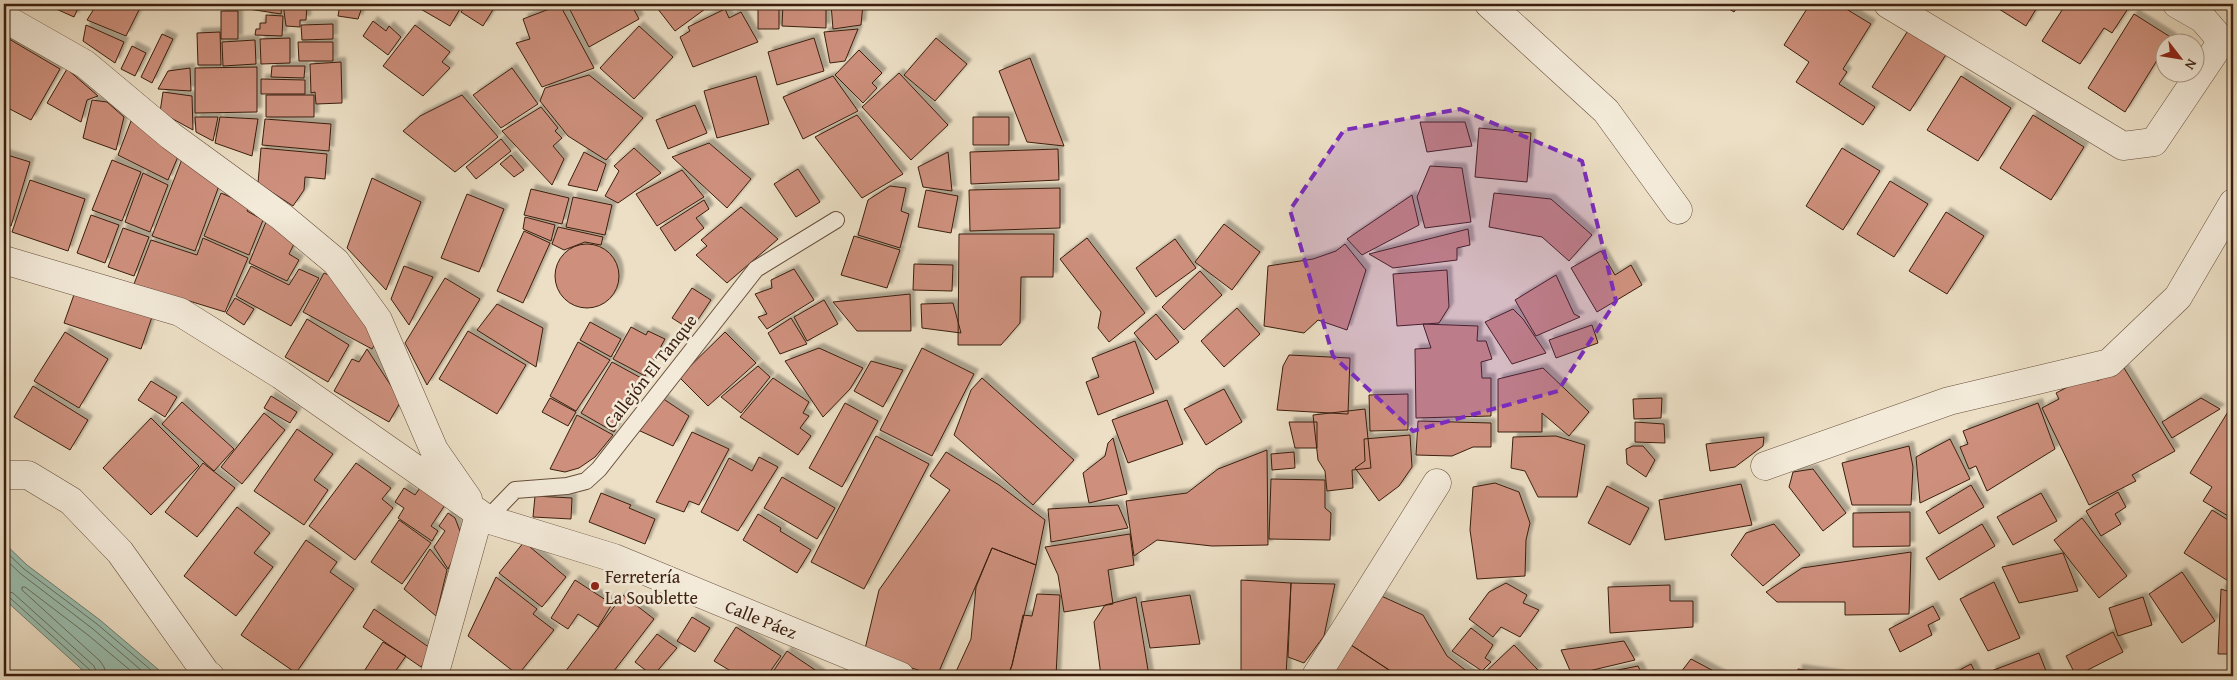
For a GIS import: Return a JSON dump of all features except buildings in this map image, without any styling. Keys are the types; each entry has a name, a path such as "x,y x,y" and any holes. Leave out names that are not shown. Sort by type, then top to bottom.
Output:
{"street":[{"path":"1489,4 1606,111 1678,210"},
{"path":"1888,4 2123,146 2154,142 2222,41 2203,20 2177,4"},
{"path":"4,18 85,64 172,136 282,217 336,262 378,320 434,450 483,517 434,676"},
{"path":"1765,466 1949,401 2109,363 2178,297 2233,203"},
{"name":"Calle Páez","path":"4,260 180,312 281,375 483,517 614,558 900,676"},
{"path":"4,475 28,476 72,502 120,552 210,676"},
{"path":"1316,676 1437,483"}],"lane":[{"name":"Callejón El Tanque","path":"483,517 514,490 567,486 586,482 599,469 756,269 836,220"}],"highlighted area":[{"path":"1460,109 1582,161 1616,301 1558,391 1413,431 1333,356 1290,210 1344,130"}],"water":[{"path":"4,543 27,565 100,620 166,676 89,676 4,599"}],"place":[{"name":"Ferretería La Soublette","path":"595,586"}]}
